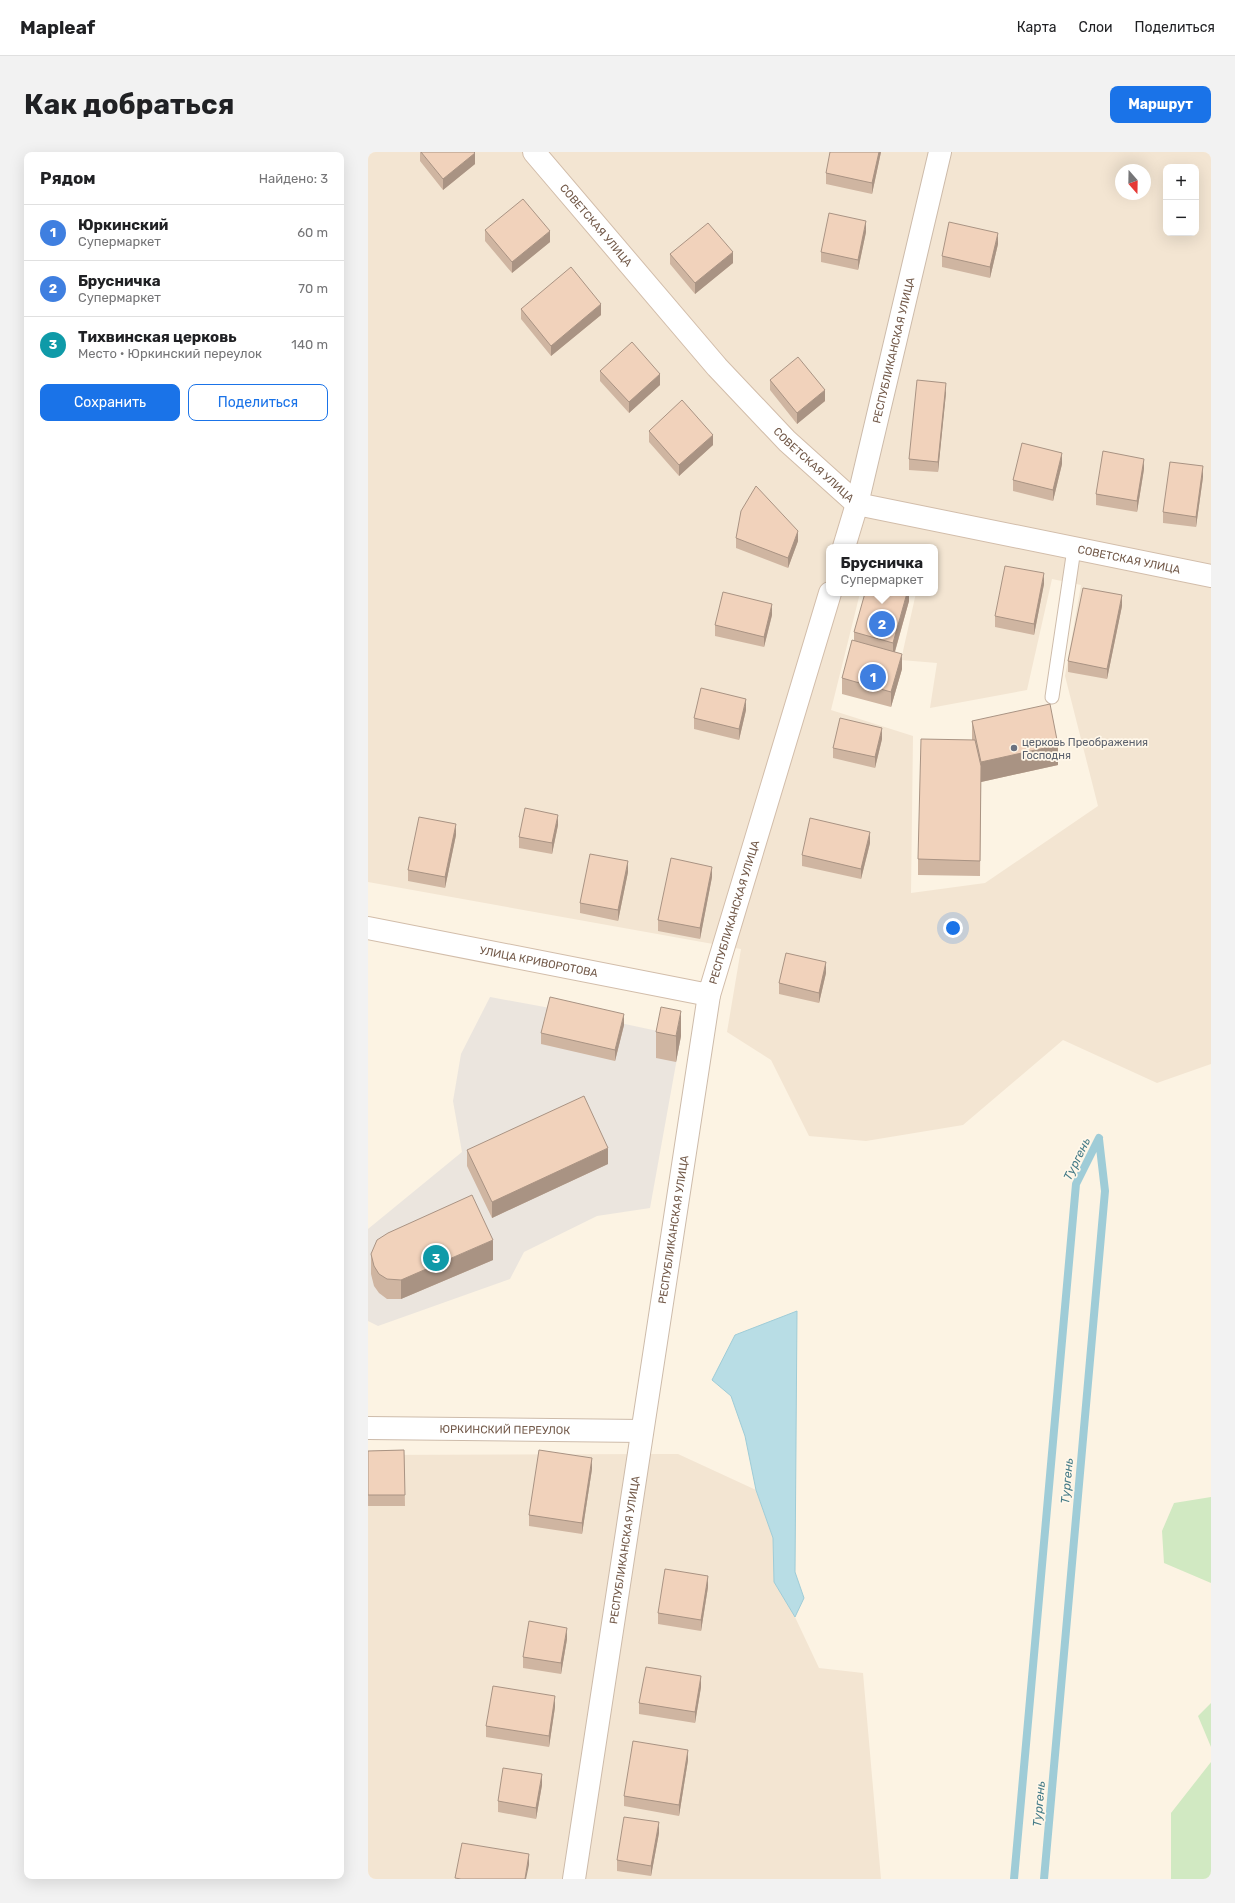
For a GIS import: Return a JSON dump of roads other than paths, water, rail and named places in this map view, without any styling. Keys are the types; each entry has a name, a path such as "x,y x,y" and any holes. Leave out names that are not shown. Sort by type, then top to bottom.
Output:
{"street":[{"name":"СОВЕТСКАЯ УЛИЦА","path":"534,152 718,367 788,441 857,504 1211,576"},
{"name":"РЕСПУБЛИКАНСКАЯ УЛИЦА","path":"845,544 857,504 940,152"},
{"name":"РЕСПУБЛИКАНСКАЯ УЛИЦА","path":"574,1879 709,995 829,596"},
{"name":"УЛИЦА КРИВОРОТОВА","path":"368,928 709,995"},
{"name":"ЮРКИНСКИЙ ПЕРЕУЛОК","path":"368,1428 642,1431"}],"lane":[{"path":"1052,697 1074,549"}],"water":[{"path":"797,1311 795,1572 804,1598 795,1617 774,1582 773,1538 756,1490 745,1436 731,1396 712,1380 735,1335"}],"waterway":[{"name":"Тургень","path":"1014,1879 1076,1184 1099,1138"},
{"name":"Тургень","path":"1044,1879 1105,1191 1099,1139"}],"place":[{"name":"Брусничка","path":"882,624"},
{"name":"Юркинский","path":"873,677"},
{"name":"церковь Преображения Господня","path":"1014,748"},
{"name":"Тихвинская церковь","path":"436,1258"}]}
